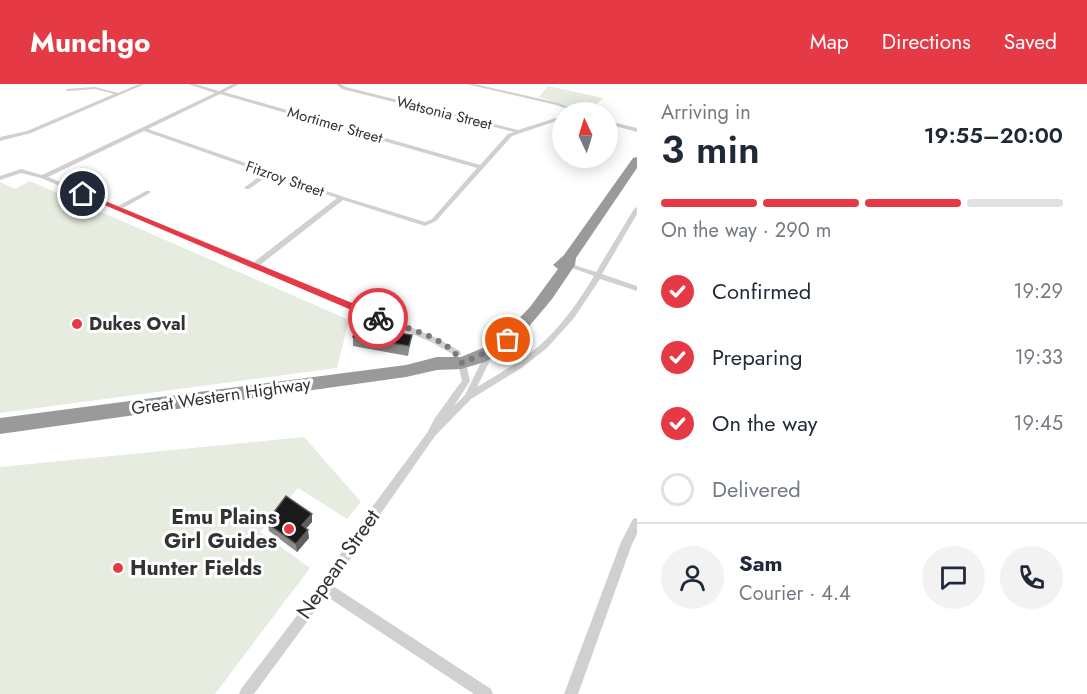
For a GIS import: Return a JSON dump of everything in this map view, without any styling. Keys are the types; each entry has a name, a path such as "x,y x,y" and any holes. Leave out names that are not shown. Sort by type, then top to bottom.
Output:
{"highway":[{"name":"Great Western Highway","path":"0,426 406,371 490,351 524,325 637,160"},
{"name":"Great Western Highway","path":"453,360 509,325 531,304 562,263 568,261"}],"street":[{"path":"0,139 28,132 143,84"},
{"name":"Mortimer Street","path":"190,84 479,167"},
{"path":"43,177 237,84"},
{"name":"Watsonia Street","path":"338,84 344,88 516,131"},
{"path":"468,84 552,103"},
{"path":"68,90 99,88 117,94"},
{"path":"479,167 516,131 552,120"},
{"path":"618,125 637,130"},
{"name":"Fitzroy Street","path":"144,129 415,223 428,223 434,220 479,167"},
{"path":"0,178 21,171 43,177 434,340 453,360"},
{"path":"247,188 268,173"},
{"path":"118,208 148,192"},
{"path":"255,265 342,198"},
{"path":"468,397 517,367 544,345 569,319 637,209"},
{"path":"568,261 637,289"},
{"name":"Nepean Street","path":"431,435 443,426 468,397 490,351"},
{"name":"Nepean Street","path":"246,694 325,588 368,522 431,435 436,421 466,381 453,360"},
{"path":"571,694 635,530"},
{"path":"325,588 486,694"}],"shaded area":[{"path":"548,86 603,98 599,102 556,102 539,97"},
{"path":"30,181 349,320 337,368 0,413 0,182 15,189"},
{"path":"304,437 361,502 347,519 298,488 260,532 310,568 215,694 0,694 0,467"}],"building":[{"path":"377,323 395,326 394,332 412,335 409,346 353,337 357,326 362,327 363,324 376,326"},
{"name":"Emu Plains Girl Guides","path":"286,496 312,514 302,525 308,530 296,544 268,524 273,518 271,516"}],"way so far":[{"path":"378,318 446,346 457,353 462,363 508,340"}],"place":[{"name":"Dukes Oval","path":"77,324"},
{"name":"Emu Plains Girl Guides","path":"289,529"},
{"name":"Hunter Fields","path":"118,568"}],"route":[{"path":"83,194 378,318"}]}
